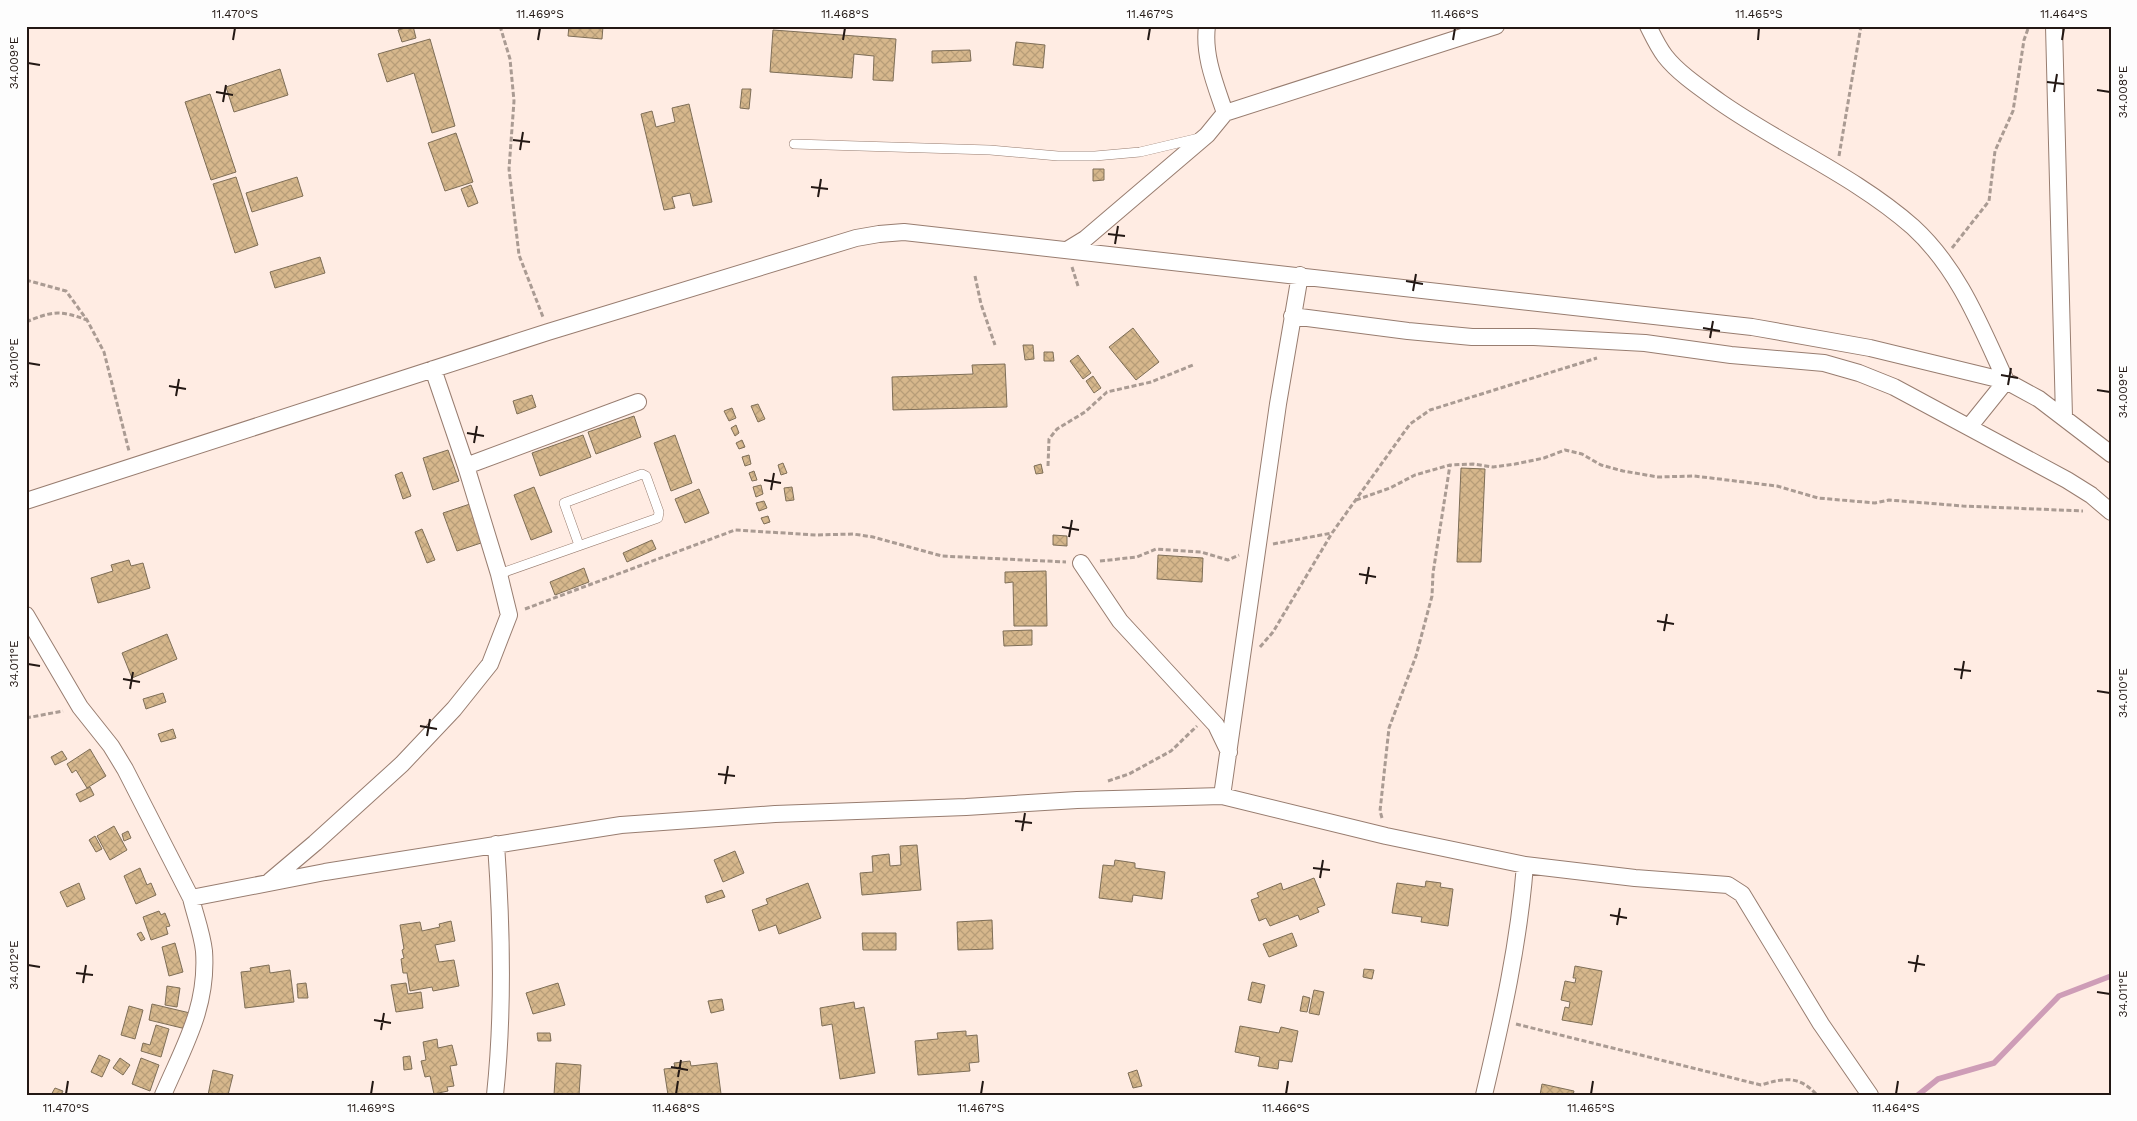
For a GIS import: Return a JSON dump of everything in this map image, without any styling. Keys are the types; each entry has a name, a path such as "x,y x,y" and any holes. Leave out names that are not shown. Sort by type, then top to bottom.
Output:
{"street":[{"path":"1207,26 1206,35 1211,73 1225,113"},
{"path":"1068,250 1085,239 1208,136 1225,113 1496,26"},
{"path":"1648,26 1665,56 1700,88 1746,120 1850,180 1913,228 1942,260 1970,302 2006,381"},
{"path":"2054,26 2064,417"},
{"path":"26,501 548,332 856,238 904,232 1752,327 1870,348 2006,381 2039,399 2111,454"},
{"path":"1222,796 1257,547 1300,275"},
{"path":"1292,316 1472,337 1646,343 1731,355 1824,362 1894,386 2067,480 2091,495 2111,512"},
{"path":"269,882 402,764 454,709 490,664 508,615 499,574 466,466 432,369"},
{"path":"1969,427 2006,381"},
{"path":"466,466 638,402"},
{"path":"1081,563 1120,621 1208,716 1222,736 1229,752"},
{"path":"26,615 80,707 111,746 125,769 191,898 204,950 201,1002 192,1033 163,1095"},
{"path":"191,898 269,882 621,825 715,817 1077,800 1222,796 1386,836 1525,865 1635,878 1728,885 1742,894 1821,1024 1870,1095"},
{"path":"495,1095 500,1044 502,929 496,844"},
{"path":"1484,1095 1501,1020 1520,918 1525,865"}],"lane":[{"path":"794,144 990,150 1058,156 1095,156 1140,152 1208,136"},
{"path":"499,574 579,545 659,516 646,476 642,474 564,503 579,545"}],"path":[{"path":"500,26 510,59 514,101 509,169 519,255 548,332"},
{"path":"1836,172 1860,26"},
{"path":"1942,260 1989,201 1995,151 2013,111 2024,40 2029,26"},
{"path":"976,276 981,304 995,345"},
{"path":"26,280 66,291 87,320 104,352 133,466"},
{"path":"26,322 49,313 69,314 87,320"},
{"path":"1239,673 1273,632 1332,533 1410,424 1430,410 1599,358"},
{"path":"1048,466 1049,439 1057,429 1085,412 1107,392 1151,382 1192,365"},
{"path":"1356,500 1390,488 1415,475 1450,465 1473,464 1493,467 1544,458 1566,450 1582,454 1601,465 1623,472 1658,477 1694,476 1777,486 1818,498 1875,503 1889,500 1963,506 2091,511"},
{"path":"1386,836 1380,811 1389,728 1416,656 1432,596 1433,572 1450,465"},
{"path":"508,615 736,530 816,535 853,534 873,537 942,556 1081,563 1137,557 1156,549 1201,552 1228,560 1257,547 1332,533"},
{"path":"26,718 80,707"},
{"path":"1100,784 1129,774 1171,751 1208,716"},
{"path":"1501,1020 1761,1085 1781,1079 1796,1080 1817,1095"}],"building":[{"path":"413,26 416,38 402,42 398,30"},
{"path":"569,26 603,26 602,39 568,36"},
{"path":"773,30 896,39 893,81 873,80 874,56 854,54 852,78 770,72"},
{"path":"430,39 455,126 432,133 414,73 387,82 378,54"},
{"path":"1016,42 1045,45 1043,68 1013,65"},
{"path":"970,50 971,61 932,63 932,51"},
{"path":"280,69 288,95 234,112 226,87"},
{"path":"742,89 751,89 749,109 740,108"},
{"path":"210,94 236,172 211,180 185,102"},
{"path":"689,104 712,202 693,206 690,193 672,197 675,208 664,210 641,114 652,111 656,127 675,122 672,108"},
{"path":"456,133 473,182 445,191 428,143"},
{"path":"1093,169 1104,169 1104,180 1093,181"},
{"path":"236,177 258,245 235,253 213,184"},
{"path":"297,177 303,196 252,212 246,193"},
{"path":"471,185 478,203 468,207 461,189"},
{"path":"320,257 325,273 275,288 270,272"},
{"path":"1133,328 1159,362 1136,380 1109,347"},
{"path":"1023,345 1033,345 1034,359 1025,360"},
{"path":"1044,352 1053,352 1054,361 1044,361"},
{"path":"1078,355 1091,373 1083,379 1070,361"},
{"path":"1005,364 1007,407 893,410 892,377 973,374 972,365"},
{"path":"1093,376 1101,388 1094,393 1086,381"},
{"path":"532,395 536,407 517,414 513,401"},
{"path":"758,404 765,419 758,422 751,406"},
{"path":"732,408 736,418 729,421 724,411"},
{"path":"634,416 641,437 596,454 588,432"},
{"path":"736,425 739,433 735,436 731,428"},
{"path":"583,435 591,457 540,476 532,453"},
{"path":"675,435 692,483 671,491 654,443"},
{"path":"742,440 745,447 739,449 736,443"},
{"path":"448,450 459,481 433,490 423,458"},
{"path":"749,455 751,464 745,466 742,457"},
{"path":"783,463 787,473 781,475 778,465"},
{"path":"1041,464 1043,473 1036,474 1034,466"},
{"path":"1461,468 1485,469 1481,562 1457,562"},
{"path":"754,471 757,480 752,481 749,473"},
{"path":"402,472 411,496 403,499 395,475"},
{"path":"761,485 763,494 756,497 753,487"},
{"path":"534,487 552,532 531,540 514,495"},
{"path":"792,487 794,500 786,501 784,488"},
{"path":"699,489 709,513 685,523 675,499"},
{"path":"764,501 767,508 759,511 756,503"},
{"path":"470,504 484,542 457,551 443,513"},
{"path":"768,516 770,522 764,524 761,518"},
{"path":"422,529 435,560 427,563 415,532"},
{"path":"1053,535 1067,536 1067,546 1053,545"},
{"path":"652,540 656,549 627,562 623,553"},
{"path":"1158,555 1203,558 1202,582 1157,579"},
{"path":"129,560 131,566 143,563 150,588 98,603 91,578 113,571 111,565"},
{"path":"584,568 589,582 555,595 550,582"},
{"path":"1046,571 1047,626 1014,626 1013,582 1005,583 1005,572"},
{"path":"1032,630 1032,645 1004,646 1003,631"},
{"path":"167,634 177,659 132,678 122,653"},
{"path":"163,693 166,702 146,709 143,699"},
{"path":"173,729 176,738 161,742 158,734"},
{"path":"90,749 106,776 87,788 76,770 72,773 67,764"},
{"path":"62,751 67,759 55,765 51,757"},
{"path":"90,787 94,795 80,802 76,794"},
{"path":"114,826 127,850 110,860 97,836"},
{"path":"128,831 131,838 124,841 122,834"},
{"path":"95,836 102,849 96,852 89,840"},
{"path":"917,845 921,890 862,895 860,873 873,872 872,856 889,854 890,866 901,865 900,846"},
{"path":"735,851 744,873 723,882 714,860"},
{"path":"1115,860 1135,863 1135,868 1165,872 1162,899 1133,895 1132,902 1099,898 1103,865 1114,866"},
{"path":"140,868 147,885 151,883 156,895 136,904 124,876"},
{"path":"1314,878 1325,905 1317,908 1319,912 1300,920 1298,915 1270,926 1266,918 1259,921 1251,900 1259,897 1257,893 1281,883 1283,890"},
{"path":"1426,881 1441,883 1440,887 1453,889 1448,926 1421,922 1422,917 1392,913 1397,883 1425,887"},
{"path":"79,883 85,899 67,907 60,892"},
{"path":"808,883 821,918 779,934 776,925 759,931 752,910 768,904 766,899"},
{"path":"722,890 725,897 707,903 705,896"},
{"path":"159,911 161,915 165,913 170,926 166,927 168,934 151,940 143,917"},
{"path":"992,920 993,949 958,950 957,922"},
{"path":"451,921 455,941 435,945 439,962 454,960 459,986 433,991 432,987 410,991 407,973 403,973 401,959 404,958 402,950 404,949 400,925 420,922 422,931 440,927 439,924"},
{"path":"141,932 145,939 141,941 137,934"},
{"path":"862,933 896,933 896,950 863,950"},
{"path":"1292,933 1297,946 1269,957 1263,944"},
{"path":"175,943 183,972 169,976 162,947"},
{"path":"269,965 270,973 290,970 294,1002 245,1008 241,972 251,971 250,968"},
{"path":"1575,966 1602,971 1592,1025 1562,1020 1565,1007 1569,1008 1570,1002 1561,1000 1565,981 1575,983 1576,978 1573,978"},
{"path":"1364,969 1374,970 1372,979 1363,977"},
{"path":"1252,982 1265,985 1261,1003 1248,1000"},
{"path":"306,983 308,998 298,998 297,984"},
{"path":"406,983 408,994 421,992 423,1008 396,1012 391,985"},
{"path":"558,983 565,1005 533,1014 526,993"},
{"path":"167,986 180,988 177,1007 165,1005"},
{"path":"1314,990 1324,992 1319,1015 1309,1013"},
{"path":"1303,996 1310,998 1307,1012 1300,1011"},
{"path":"722,999 724,1010 711,1013 708,1001"},
{"path":"854,1002 855,1009 864,1007 875,1073 840,1079 832,1024 822,1026 820,1008"},
{"path":"152,1004 190,1013 186,1029 149,1020"},
{"path":"129,1006 143,1010 135,1039 121,1035"},
{"path":"156,1025 169,1029 161,1057 141,1051 143,1043 150,1045"},
{"path":"1240,1026 1279,1033 1281,1027 1298,1031 1292,1062 1279,1060 1278,1069 1258,1066 1260,1057 1235,1052"},
{"path":"966,1031 966,1036 977,1035 979,1062 969,1063 970,1071 918,1075 915,1041 938,1039 937,1033"},
{"path":"537,1033 550,1033 551,1041 538,1041"},
{"path":"437,1039 438,1048 452,1045 457,1065 450,1066 454,1086 447,1087 448,1091 434,1094 430,1076 425,1077 421,1061 426,1060 423,1042"},
{"path":"99,1055 110,1060 102,1077 91,1072"},
{"path":"410,1056 412,1069 404,1070 403,1057"},
{"path":"120,1058 130,1065 123,1075 113,1068"},
{"path":"141,1058 159,1065 150,1091 132,1084"},
{"path":"690,1061 691,1066 717,1063 721,1094 668,1095 664,1069 675,1068 674,1063"},
{"path":"556,1063 581,1065 579,1095 554,1095"},
{"path":"213,1070 233,1075 228,1095 208,1095"},
{"path":"1137,1070 1142,1086 1133,1088 1128,1073"},
{"path":"1542,1084 1574,1091 1573,1095 1540,1095"},
{"path":"55,1088 63,1091 61,1095 51,1095"}],"waterway":[{"path":"1918,1095 1938,1079 1994,1063 2059,996 2111,976"}]}
